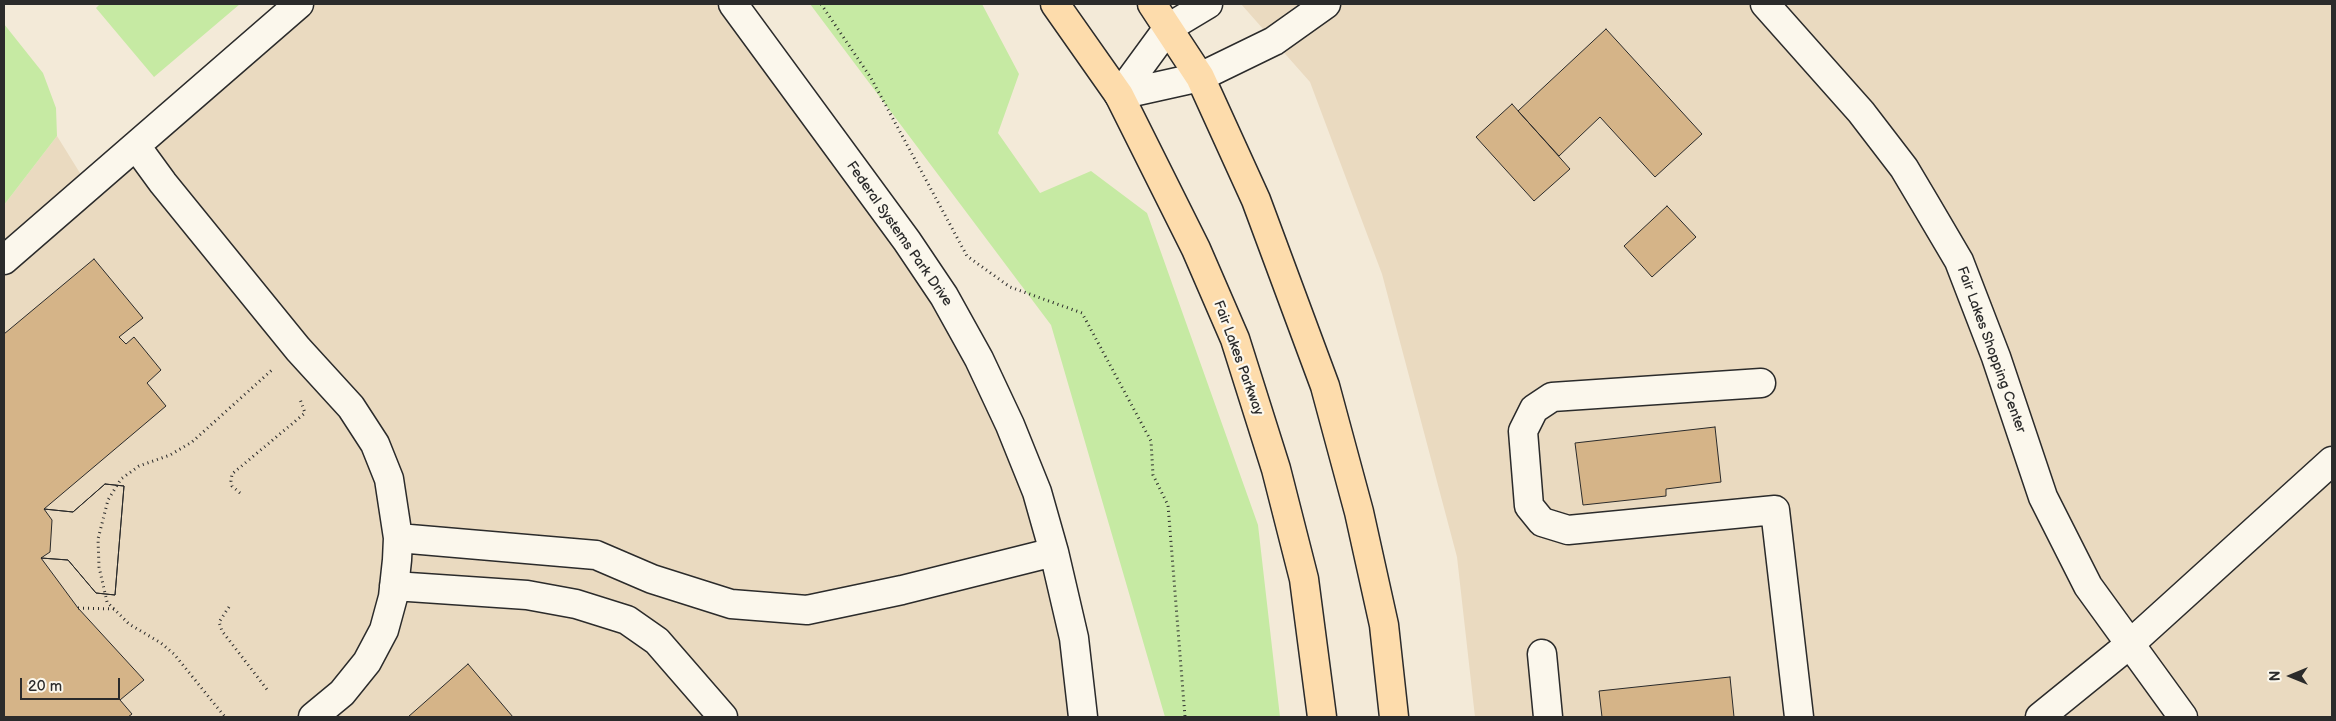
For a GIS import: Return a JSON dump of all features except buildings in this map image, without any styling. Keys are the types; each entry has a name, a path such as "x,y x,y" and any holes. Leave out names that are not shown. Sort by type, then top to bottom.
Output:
{"main road":[{"name":"Fair Lakes Parkway","path":"1055,4 1119,94 1196,249 1235,339 1276,469 1304,579 1322,717"},
{"path":"1152,4 1200,77 1256,200 1325,386 1359,512 1384,626 1394,717"}],"street":[{"path":"4,260 299,4"},
{"name":"Federal Systems Park Drive","path":"733,4 908,241 944,296 980,359 1010,424 1036,492 1054,552 1074,638 1083,717"},
{"path":"1119,94 1168,28 1208,4"},
{"path":"1119,94 1200,77 1274,41 1326,4"},
{"name":"Fair Lakes Shopping Center","path":"1765,4 1861,112 1904,168 1954,253 1996,357 2043,497 2088,586 2183,717"},
{"path":"136,146 162,183 298,349 351,407 375,444 388,479 398,538 394,586 384,630 368,662 342,693 313,717"},
{"path":"1761,383 1552,397 1534,409 1523,431 1529,506 1542,522 1568,530 1775,510 1799,717"},
{"path":"2040,717 2130,644 2332,461"},
{"path":"398,538 596,555 652,579 731,604 807,610 902,590 1054,552"},
{"path":"394,586 527,595 576,604 627,620 657,642 723,717"},
{"path":"1542,654 1548,717"}],"path":[{"path":"821,4 872,78 967,256 1010,287 1082,313 1151,441 1153,475 1168,505 1185,717"},
{"path":"225,717 174,654 161,643 129,624 107,602 99,566 98,539 108,500 121,479 139,466 170,455 192,442 274,369"},
{"path":"240,492 232,486 232,474 305,413 297,392"},
{"path":"229,607 219,622 222,631 269,692"},
{"path":"78,608 114,609"}],"shaded area":[{"path":"299,4 733,4 907,241 1017,442 1083,717 4,717 4,205 57,136 88,186"},
{"path":"1241,4 2332,4 2332,717 1475,717 1457,557 1382,274 1310,82"}],"green space":[{"path":"100,4 240,4 154,77 96,8"},
{"path":"810,4 982,4 1019,74 998,133 1040,193 1091,171 1147,213 1258,525 1280,717 1165,717 1051,325"},
{"path":"4,24 43,73 56,108 57,136 4,205"}]}
